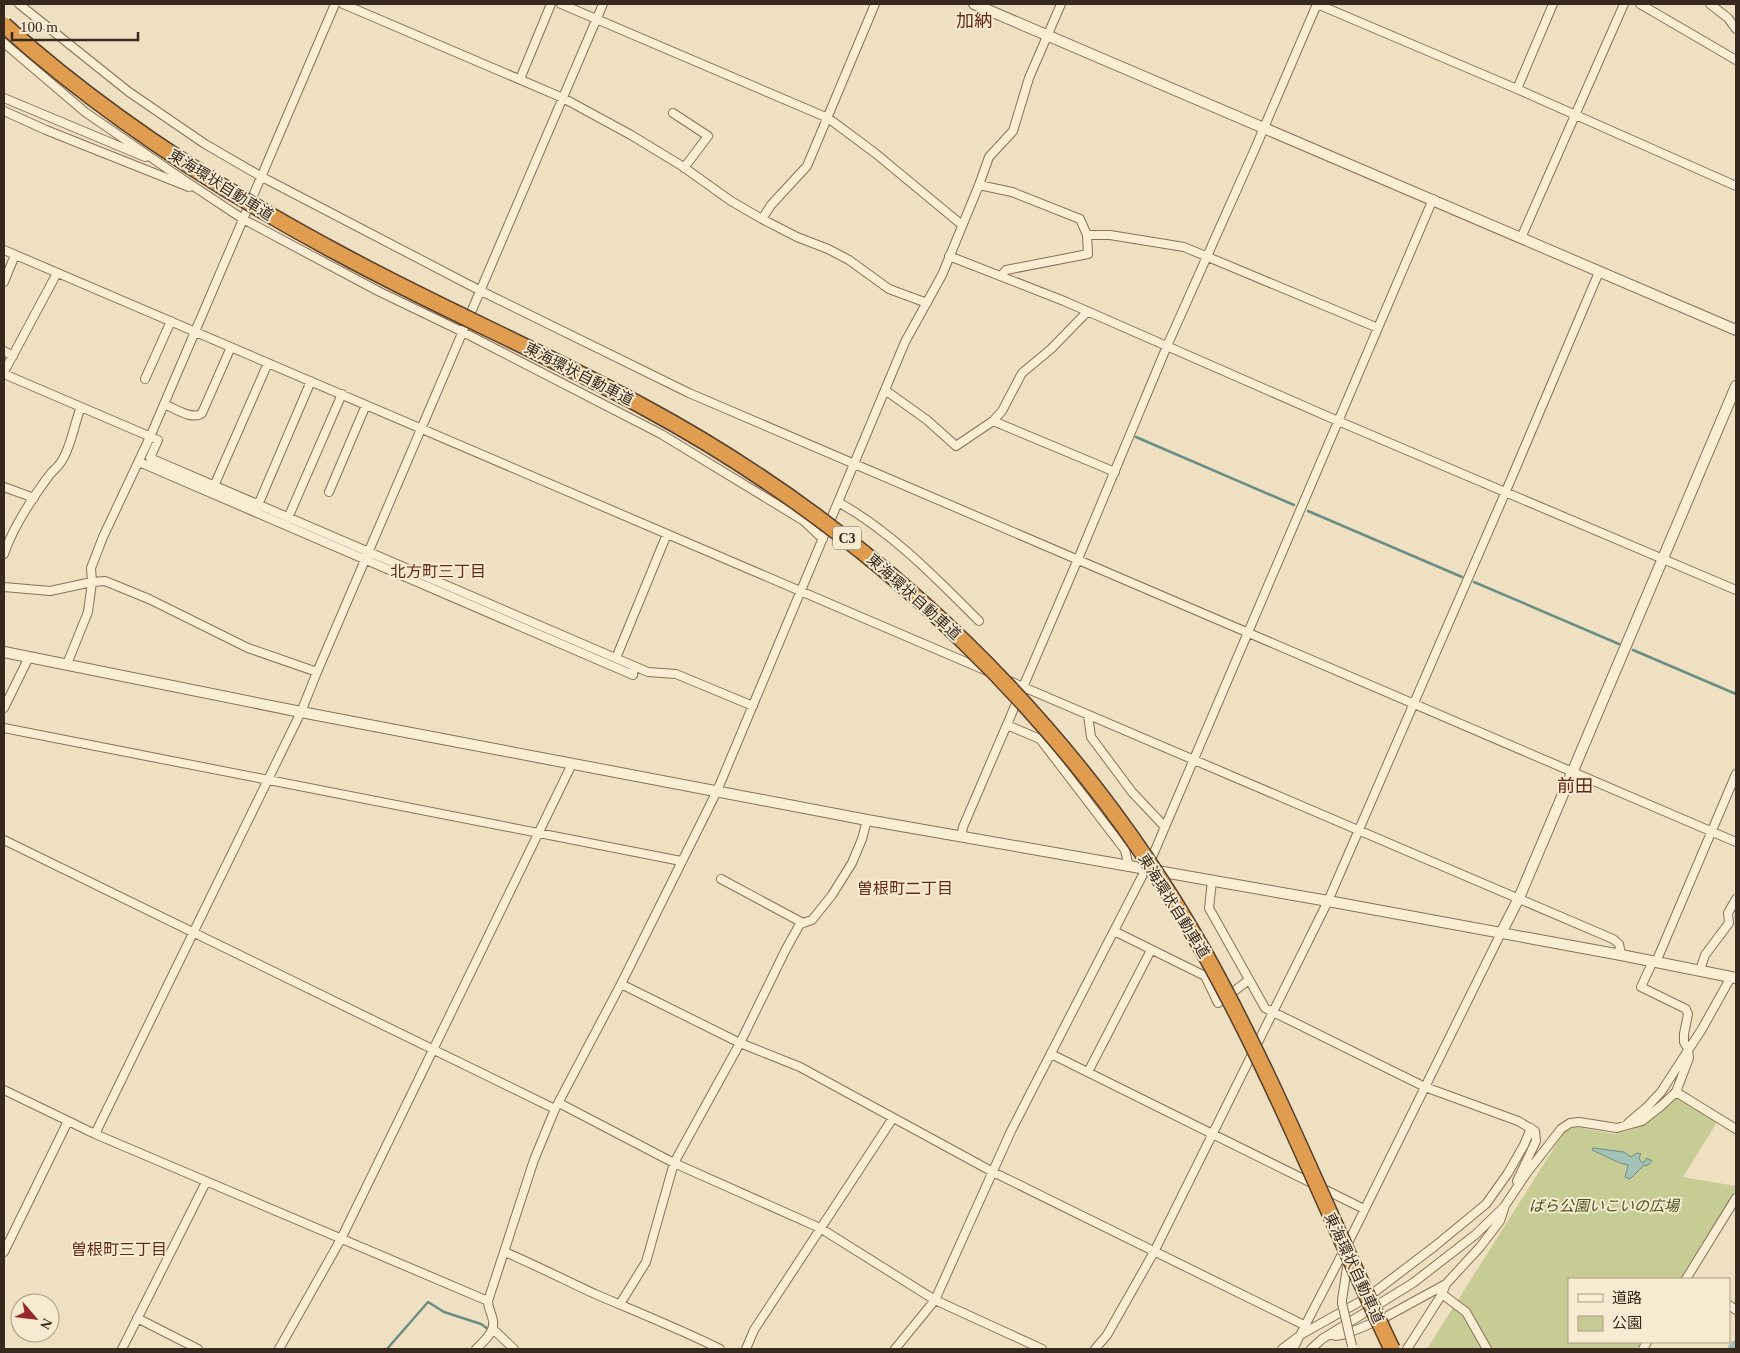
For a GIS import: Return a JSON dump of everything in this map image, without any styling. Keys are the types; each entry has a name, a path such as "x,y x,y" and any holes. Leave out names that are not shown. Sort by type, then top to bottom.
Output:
{"highway":[{"name":"東海環状自動車道","path":"4,25 87,94 163,149 254,207 359,264 644,407 723,453 784,492 851,542 910,590 968,645 1021,700 1064,750 1112,811 1159,878 1203,952 1243,1026 1392,1349"}],"street":[{"path":"19,4 130,92 205,144 262,177 481,291 688,393 1736,842"},
{"path":"67,664 88,612 92,582 91,568 102,537 150,437 335,4"},
{"path":"343,4 563,98 631,135 684,168 731,201 762,219 849,260 889,289 927,303"},
{"path":"520,80 551,4"},
{"path":"560,4 828,118 875,153 962,225"},
{"path":"95,1134 269,781 301,712 603,4"},
{"path":"762,219 771,205 807,166 876,4"},
{"path":"974,4 1736,330"},
{"path":"476,1349 493,1329 493,1320 488,1309 488,1300 534,1160 557,1106 621,984 717,791 905,342 942,275 980,185 989,156 1013,131 1029,78 1061,4"},
{"path":"961,838 963,827 1167,346 1317,4 1517,89 1736,186"},
{"path":"1517,89 1553,4"},
{"path":"1521,238 1624,4"},
{"path":"1640,4 1736,60"},
{"path":"1710,4 1728,18 1736,29"},
{"path":"4,43 85,112 159,164 244,219 378,291 463,332 661,434 804,521 823,539"},
{"path":"4,98 159,164"},
{"path":"4,111 205,194"},
{"path":"672,113 708,136 684,168"},
{"path":"980,185 1012,192 1080,219 1087,235 1088,254 1006,270 1001,276"},
{"path":"895,1349 935,1300 1011,1131 1145,870 1433,199"},
{"path":"1087,235 1110,234 1184,247 1378,328"},
{"path":"4,250 1518,898 1613,940 1619,944 1621,955"},
{"path":"4,282 15,255"},
{"path":"949,256 1087,312 1736,590"},
{"path":"1095,1349 1107,1335 1154,1252 1328,901 1599,272"},
{"path":"57,273 4,373 158,440 150,458 648,672 676,674 753,706"},
{"path":"885,390 926,420 956,446 993,421 1002,411 1022,373 1050,349 1087,312"},
{"path":"145,379 171,322"},
{"path":"164,404 193,416 200,416 232,347"},
{"path":"4,351 13,356"},
{"path":"214,486 268,363"},
{"path":"258,505 311,381"},
{"path":"1293,1349 1354,1231 1518,898 1736,386"},
{"path":"288,518 342,394"},
{"path":"329,492 366,405"},
{"path":"4,554 15,528 64,457 81,407"},
{"path":"993,421 1115,472"},
{"path":"139,462 633,675 634,666"},
{"path":"4,487 34,498"},
{"path":"838,502 861,515 927,569 979,621"},
{"path":"616,658 667,534"},
{"path":"4,588 50,591 105,581 126,589 248,648 317,672"},
{"path":"4,652 301,712 961,838 1328,901 1733,977 1715,1009 1661,1092 1648,1106 1624,1125"},
{"path":"4,708 29,657"},
{"path":"1088,715 1091,737 1132,792 1165,827"},
{"path":"1007,725 1040,739 1125,850 1129,867"},
{"path":"4,728 681,861"},
{"path":"280,1349 341,1239 572,764"},
{"path":"1310,1349 1413,1283 1475,1235 1504,1207 1526,1174 1561,1129 1570,1123 1590,1123 1617,1128 1642,1121 1676,1092 1689,1058 1688,1049 1684,1042 1688,1014 1686,1009 1641,987 1655,962 1736,774"},
{"path":"620,1304 646,1262 674,1163 740,1043 800,924 812,920 832,895 847,871 862,839 867,820"},
{"path":"4,840 434,1049 674,1163 820,1228 935,1300 1042,1349"},
{"path":"720,879 803,923"},
{"path":"1212,881 1208,908 1266,1008 1425,1087 1518,1121 1535,1131 1536,1141 1516,1183 1512,1197"},
{"path":"1729,924 1728,913 1736,899"},
{"path":"1700,970 1705,955 1736,914"},
{"path":"1114,931 1205,976 1218,1003 1250,980"},
{"path":"1088,1072 1151,950"},
{"path":"621,984 740,1043 800,1067 993,1172 1306,1326"},
{"path":"1051,1054 1364,1209"},
{"path":"4,1090 95,1134 488,1300"},
{"path":"1676,1092 1736,1129"},
{"path":"746,1349 754,1330 892,1118"},
{"path":"4,1252 68,1121"},
{"path":"1282,1349 1302,1334 1368,1297 1486,1204 1508,1173 1524,1145 1531,1128"},
{"path":"122,1349 206,1182"},
{"path":"1688,1278 1736,1198"},
{"path":"1331,1334 1336,1336 1346,1334 1364,1327 1446,1284 1480,1247 1500,1221 1504,1207"},
{"path":"1353,1348 1342,1300 1354,1231"},
{"path":"505,1252 683,1330 720,1349"},
{"path":"1407,1349 1442,1294 1446,1284"},
{"path":"1442,1294 1466,1312 1487,1349"},
{"path":"137,1318 198,1349"},
{"path":"493,1329 514,1349"}],"green space":[{"name":"ばら公園いこいの広場","path":"1676,1095 1717,1122 1683,1177 1736,1186 1736,1191 1682,1278 1568,1278 1568,1343 1640,1343 1637,1349 1427,1349 1564,1132 1575,1127 1615,1134 1627,1131 1652,1118"}],"water":[{"path":"1593,1148 1624,1152 1631,1157 1637,1153 1641,1154 1639,1158 1641,1162 1644,1162 1647,1158 1652,1161 1648,1165 1643,1166 1630,1179 1625,1177 1628,1165 1592,1150"}],"waterway":[{"path":"1136,437 1294,505"},
{"path":"1308,511 1462,577"},
{"path":"1474,582 1619,644"},
{"path":"1633,650 1736,694"},
{"path":"387,1349 428,1302 444,1312 481,1324 488,1329"}],"district":[{"name":"加納","path":"974,21"},
{"name":"北方町三丁目","path":"438,571"},
{"name":"前田","path":"1575,786"},
{"name":"曽根町二丁目","path":"905,888"},
{"name":"曽根町三丁目","path":"119,1249"}]}
